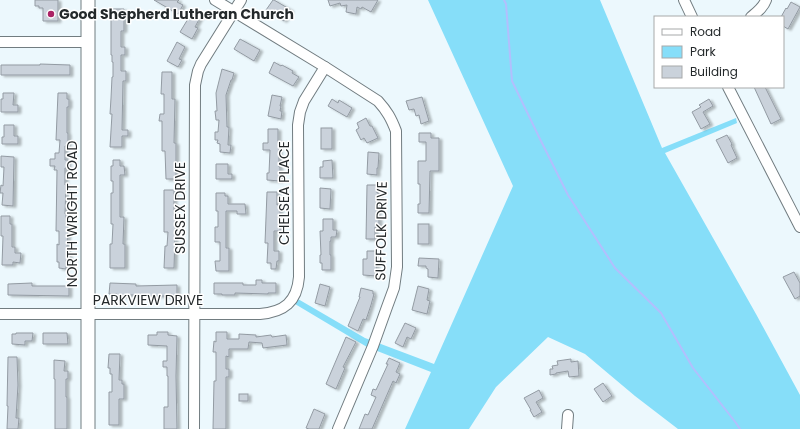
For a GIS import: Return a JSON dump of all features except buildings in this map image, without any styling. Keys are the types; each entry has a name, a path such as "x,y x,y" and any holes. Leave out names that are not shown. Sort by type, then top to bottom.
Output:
{"main road":[{"name":"NORTH WRIGHT ROAD","path":"88,0 88,429"}],"street":[{"path":"215,0 325,67"},
{"name":"SUSSEX DRIVE","path":"194,429 194,85 201,64 241,0"},
{"path":"684,0 692,16"},
{"path":"752,16 758,12 766,0"},
{"path":"0,42 88,42"},
{"name":"SUFFOLK DRIVE","path":"325,67 378,101 390,117 396,131 397,267 394,288 373,346 338,429"},
{"name":"CHELSEA PLACE","path":"271,313 287,306 298,286 298,125 304,100 325,67"},
{"path":"729,88 800,227"},
{"name":"PARKVIEW DRIVE","path":"0,314 271,313"},
{"path":"567,429 568,415"}],"green space":[{"path":"428,0 600,0 662,148 736,118 737,123 665,153 800,395 800,429 678,429 635,396 585,354 548,337 496,387 469,429 405,429 431,372 367,347 295,304 298,299 365,338 434,364 513,186"}],"waterway":[{"path":"504,0 506,4 512,81 568,195 615,268 661,313 693,368 740,429"}],"place":[{"name":"Good Shepherd Lutheran Church","path":"51,14"}]}
